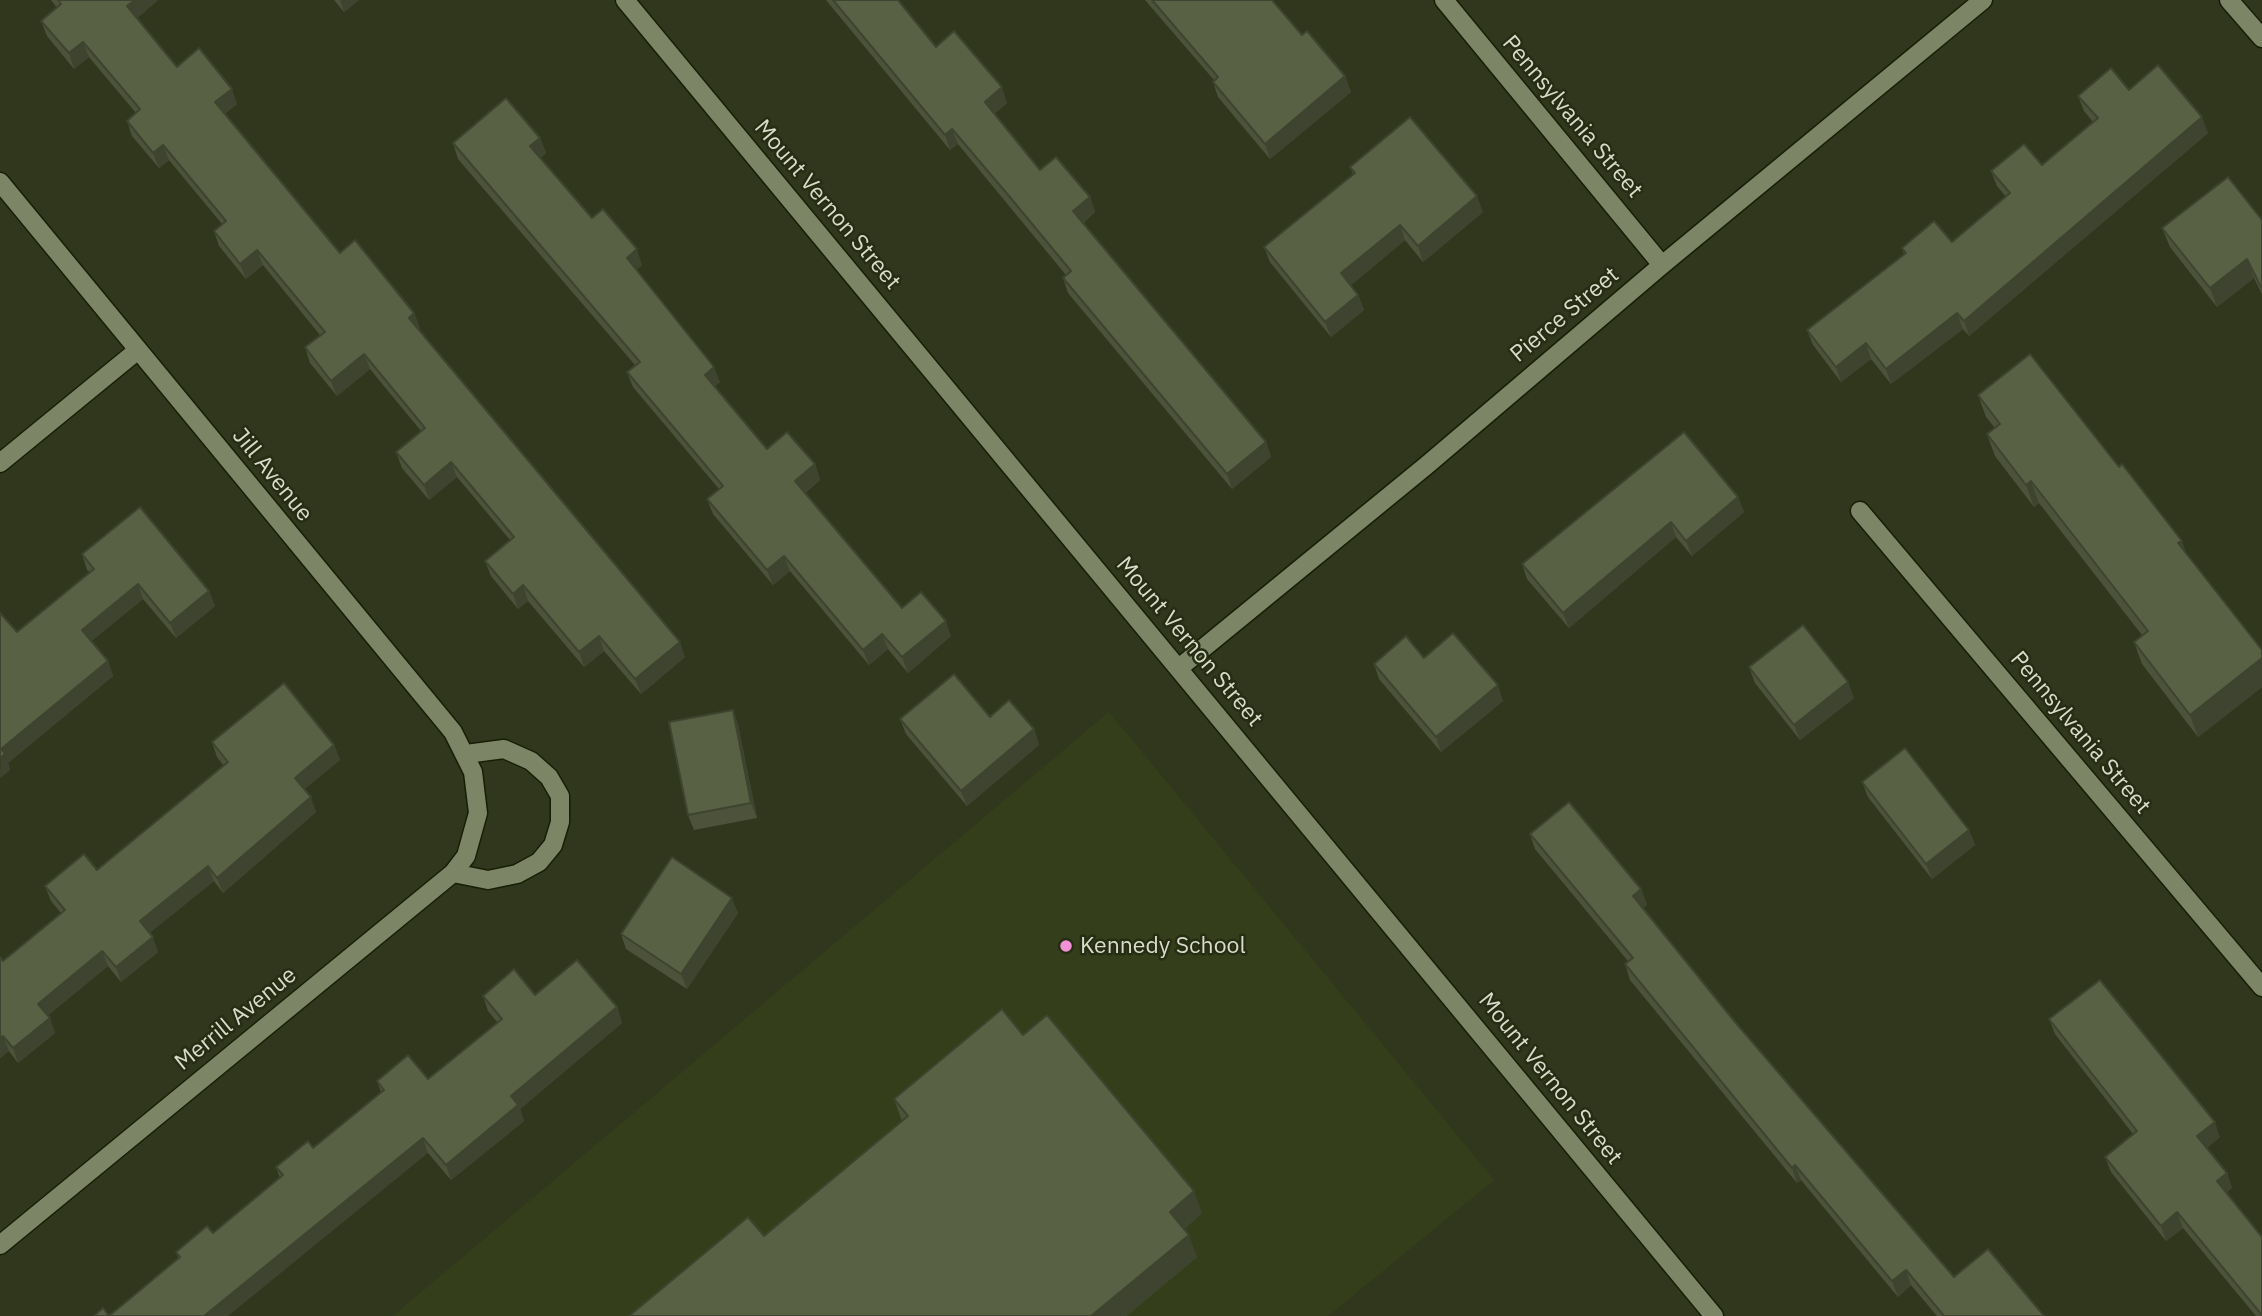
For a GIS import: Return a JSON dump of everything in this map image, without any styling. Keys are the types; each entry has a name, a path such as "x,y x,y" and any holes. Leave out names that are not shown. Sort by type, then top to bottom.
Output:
{"street":[{"name":"Mount Vernon Street","path":"625,0 1714,1316"},
{"name":"Pennsylvania Street","path":"1444,0 1662,265"},
{"name":"Pierce Street","path":"1179,668 1983,0"},
{"path":"2229,0 2262,38"},
{"name":"Jill Avenue","path":"0,182 453,732 474,772 478,813"},
{"path":"0,463 138,350"},
{"name":"Pennsylvania Street","path":"1860,511 2262,987"},
{"path":"453,873 488,880 517,874 539,862 553,845 561,822 560,796 549,776 531,761 504,749 466,754"},
{"name":"Merrill Avenue","path":"0,1245 453,873 466,856 478,813"}],"shaded area":[{"name":"Kennedy School","path":"1109,712 1494,1180 1328,1316 393,1316"}],"building":[{"path":"58,0 135,0 127,6 177,67 199,48 232,89 215,102 340,253 355,240 414,313 409,318 680,642 635,679 599,636 579,652 523,585 513,594 485,561 514,537 451,462 424,485 396,452 425,428 364,354 331,381 305,347 325,332 257,250 240,264 214,231 226,221 163,145 153,153 127,121 140,109 83,42 69,53 41,21 61,4"},
{"path":"833,0 898,0 936,47 954,31 1002,87 985,102 1040,170 1056,157 1090,197 1073,211 1266,442 1227,474 1063,278 1071,271 1009,196 952,129 945,135"},
{"path":"1152,0 1272,0 1302,35 1307,31 1345,76 1265,144 1213,82 1218,77"},
{"path":"2158,65 2202,117 1964,321 1957,313 1886,369 1866,343 1836,367 1807,330 1906,253 1902,248 1934,221 1952,242 2010,193 1991,171 2024,144 2042,165 2098,118 2078,96 2111,68 2129,90"},
{"path":"506,98 540,138 530,146 592,218 603,209 637,249 627,258 714,367 705,375 767,449 787,432 815,464 795,481 902,608 921,592 946,621 902,657 882,634 863,650 784,556 767,570 707,499 723,486 627,372 640,362 453,143"},
{"path":"1410,117 1477,196 1418,246 1400,225 1341,273 1358,295 1325,322 1264,247 1355,173 1350,167"},
{"path":"2228,177 2262,220 2262,289 2247,259 2210,288 2162,228"},
{"path":"2030,354 2119,467 2122,464 2182,541 2178,543 2262,650 2262,658 2190,715 2134,642 2148,631 2031,481 2026,485 1987,434 2000,424 1978,395"},
{"path":"1684,432 1738,497 1686,541 1671,522 1563,613 1522,564"},
{"path":"140,507 209,591 170,623 138,584 82,630 108,661 1,749 5,754 0,758 0,613 17,632 94,569 82,554"},
{"path":"1803,625 1848,682 1794,725 1749,667"},
{"path":"1453,633 1498,685 1436,737 1374,664 1406,636 1424,658"},
{"path":"954,674 990,717 1009,700 1034,729 961,791 900,719"},
{"path":"284,683 334,745 295,778 311,797 217,878 208,866 140,921 153,937 116,967 102,951 38,1004 50,1018 13,1048 3,1036 0,1038 0,957 3,961 65,910 45,886 84,854 97,870 228,762 212,742"},
{"path":"733,710 751,803 688,815 669,722"},
{"path":"1905,748 1969,830 1926,864 1862,782"},
{"path":"1569,802 1641,889 1633,896 1735,1022 1954,1277 1988,1249 2044,1316 1944,1316 1906,1270 1892,1281 1795,1165 1792,1168 1625,964 1633,958 1530,834"},
{"path":"672,857 732,898 681,974 621,934"},
{"path":"577,960 617,1007 511,1096 518,1105 446,1165 423,1138 204,1316 109,1316 180,1257 176,1252 207,1226 213,1233 283,1175 276,1167 308,1141 313,1148 384,1090 377,1081 408,1055 428,1079 502,1019 483,996 514,969 535,995"},
{"path":"2100,980 2215,1122 2197,1136 2227,1173 2217,1181 2262,1237 2262,1315 2177,1212 2161,1226 2105,1157 2137,1131 2049,1019"},
{"path":"1002,1009 1023,1035 1047,1015 1194,1191 1170,1212 1189,1235 1091,1316 629,1316 748,1217 764,1236 908,1116 894,1099"},
{"path":"103,1308 109,1316 94,1316"}],"place":[{"name":"Kennedy School","path":"1066,946"}]}
